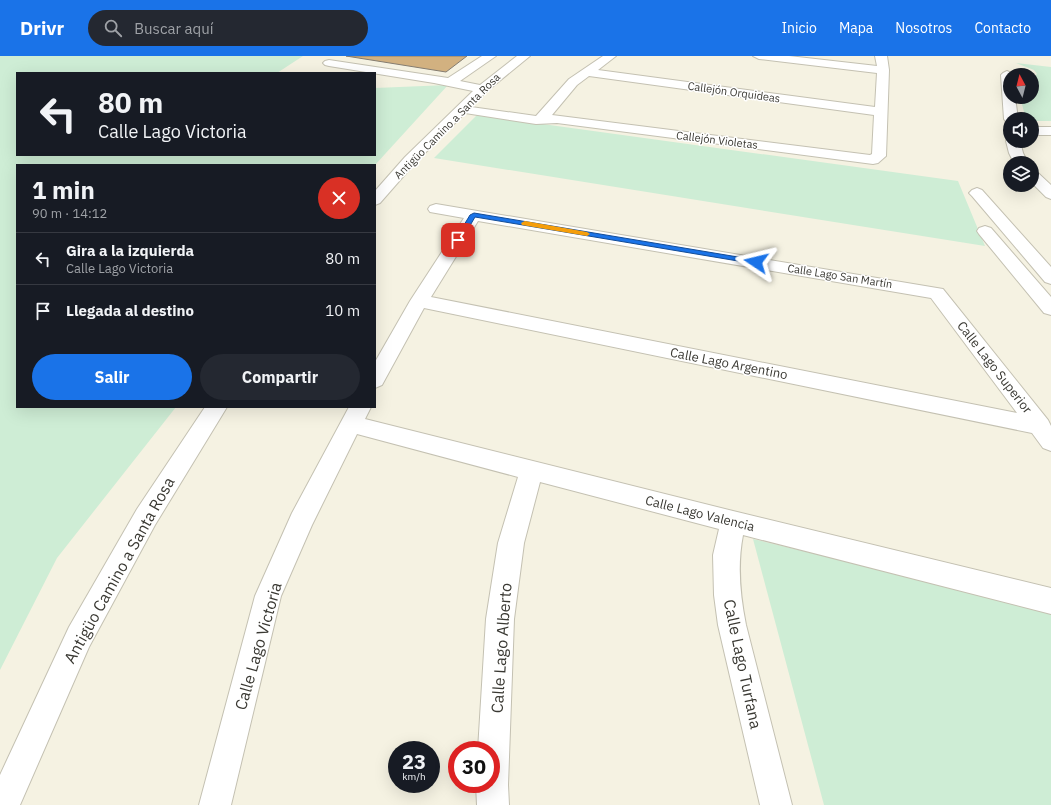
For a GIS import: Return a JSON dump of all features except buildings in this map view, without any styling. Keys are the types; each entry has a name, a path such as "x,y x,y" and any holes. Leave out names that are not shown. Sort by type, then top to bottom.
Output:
{"street":[{"path":"450,82 490,56"},
{"name":"Antigüo Camino a Santa Rosa","path":"376,199 410,160 482,88 524,56"},
{"path":"548,118 573,82 610,56"},
{"path":"759,56 883,70"},
{"path":"881,56 883,70 882,112"},
{"path":"329,63 482,88"},
{"name":"Callejón Orquideas","path":"587,72 882,112"},
{"name":"Callejón Violetas","path":"473,98 541,111 548,118"},
{"name":"Callejón Violetas","path":"462,109 548,118 868,160 876,160 879,156 882,112"},
{"path":"1039,131 1051,131"},
{"path":"1039,182 1051,194"},
{"path":"977,193 1044,261 1051,278"},
{"name":"Calle Lago San Martín","path":"436,209 937,293"},
{"path":"376,378 419,301 474,215"},
{"path":"985,231 1051,309"},
{"path":"1010,262 1044,261"},
{"path":"1031,286 1051,286"},
{"name":"Calle Lago Superior","path":"937,293 1051,442"},
{"name":"Calle Lago Argentino","path":"419,301 1040,426"},
{"name":"Antigüo Camino a Santa Rosa","path":"3,805 79,637 146,517 215,408"},
{"name":"Calle Lago Valencia","path":"355,415 532,470 733,522 1051,601"},
{"name":"Calle Lago Victoria","path":"215,805 268,596 301,521 355,415"},
{"name":"Calle Lago Alberto","path":"493,805 492,785 500,619 511,543 532,470"},
{"name":"Calle Lago Turfana","path":"733,522 726,554 728,603 776,805"}],"green space":[{"path":"0,56 303,56 279,72 16,72 16,156 376,156 376,88 448,85 376,164 16,164 16,408 175,408 57,558 0,670"},
{"path":"1016,63 1051,67 1051,121 1039,121 1039,112 1024,112 1022,104 1039,104 1039,68 1029,68"},
{"path":"477,115 958,181 985,246 434,158"},
{"path":"753,539 1051,610 1051,805 824,805"}],"slow traffic":[{"path":"525,223 587,234"}],"route":[{"path":"458,240 474,215 756,262"}]}
